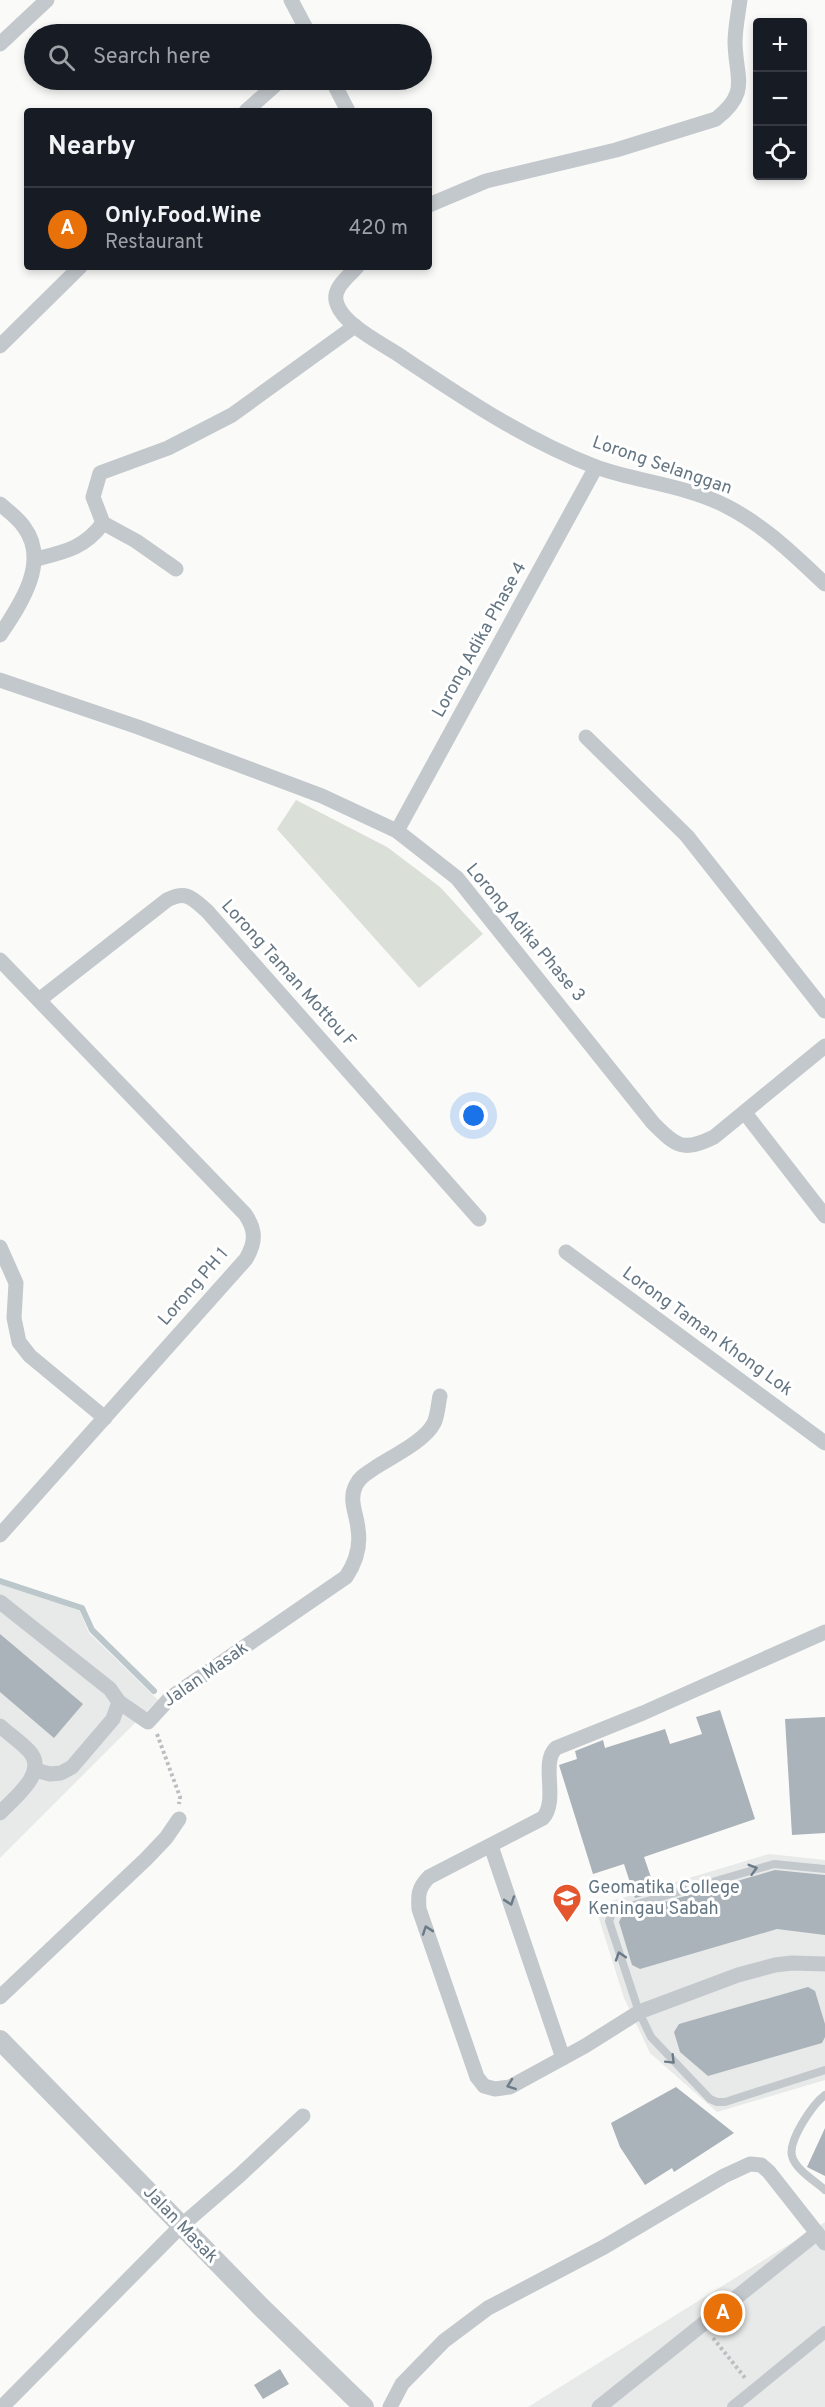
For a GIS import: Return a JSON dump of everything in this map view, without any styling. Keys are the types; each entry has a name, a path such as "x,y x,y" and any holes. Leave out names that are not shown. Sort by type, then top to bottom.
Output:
{"street":[{"path":"0,44 47,0"},
{"path":"291,0 304,24"},
{"path":"432,204 486,181 616,150 716,119 735,99 740,85 735,41 740,0"},
{"path":"249,108 270,90"},
{"path":"337,90 346,108"},
{"path":"0,346 77,270"},
{"name":"Lorong Selanggan","path":"354,270 339,286 335,296 337,305 355,326 486,413 596,467 674,487 725,506 760,527 825,584"},
{"path":"176,569 136,541 103,524 93,497 100,473 168,448 232,414 355,326"},
{"name":"Lorong Adika Phase 4","path":"397,831 596,467"},
{"path":"0,504 24,527 33,545 36,559 27,590 0,635"},
{"path":"36,559 69,550 93,537 103,524"},
{"name":"Lorong Adika Phase 3","path":"0,680 138,727 322,796 397,831 457,878 653,1123 666,1137 677,1144 695,1146 714,1137 825,1046"},
{"path":"586,737 687,836 825,1011"},
{"name":"Lorong Taman Mottou F","path":"39,1000 167,900 180,894 185,895 207,911 479,1219"},
{"name":"Lorong PH 1","path":"0,960 245,1214 254,1229 254,1244 246,1259 0,1535"},
{"path":"745,1113 825,1216"},
{"path":"0,1246 16,1283 14,1318 19,1342 30,1356 105,1418"},
{"name":"Lorong Taman Khong Lok","path":"566,1252 825,1443"},
{"name":"Jalan Masak","path":"148,1722 170,1698 346,1577 354,1565 358,1548 358,1528 353,1508 356,1483 364,1474 408,1447 430,1430 436,1421 440,1396"},
{"path":"0,1602 110,1689 119,1702 148,1722"},
{"path":"825,1632 654,1709 556,1748 549,1758 550,1781 547,1813 536,1822 429,1877 421,1885 418,1894 419,1909 477,2077 484,2086 495,2089 510,2088 639,2012 738,1975 775,1965 825,1964"},
{"path":"35,1770 50,1774 61,1773 72,1767 113,1719 119,1702"},
{"path":"0,1726 30,1752 36,1761 31,1779 0,1813"},
{"path":"0,1997 146,1859 166,1838 178,1819"},
{"path":"491,1846 563,2058"},
{"name":"Jalan Masak","path":"0,2040 180,2226 361,2406"},
{"path":"2,2407 180,2226 240,2175 303,2116"},
{"path":"390,2407 402,2384 444,2342 489,2308 604,2247 724,2176 750,2164 761,2165 821,2238 702,2325 599,2407"},
{"path":"733,2407 825,2332"}],"lane":[{"path":"825,1869 774,1864 613,1911 609,1921 639,2012 656,2044 710,2099 725,2102 825,2070"},
{"path":"825,2095 810,2110 793,2145 792,2156 797,2166 825,2190"}],"path":[{"name":"Jalan Masak","path":"148,1722 156,1732 180,1797 178,1819"},
{"path":"702,2325 755,2390"}],"shaded area":[{"path":"296,800 387,847 440,887 483,934 419,988 277,829"},
{"path":"0,1584 78,1607 89,1633 158,1700 0,1858"},
{"path":"769,1854 825,1860 825,2080 717,2112 650,2053 624,1998 595,1906"},
{"path":"825,2222 825,2407 528,2407"}],"building":[{"path":"0,1634 83,1704 54,1738 0,1692"},
{"path":"720,1710 755,1819 644,1857 656,1892 635,1898 624,1864 593,1874 559,1765 577,1759 575,1751 603,1740 605,1748 665,1729 670,1744 702,1734 696,1717"},
{"path":"825,1717 825,1833 792,1835 785,1719"},
{"path":"775,1870 825,1875 825,1935 777,1929 640,1969 632,1965 619,1922 623,1914"},
{"path":"808,1987 815,1991 825,2024 825,2037 822,2043 708,2076 680,2052 674,2032 679,2024"},
{"path":"676,2087 734,2133 674,2172 672,2168 645,2185 620,2147 611,2123"},
{"path":"825,2128 825,2176 807,2167"},
{"path":"280,2369 289,2384 263,2399 254,2385"}],"waterway":[{"path":"0,1581 82,1608 92,1630 154,1691"}],"place":[{"name":"Geomatika College Keningau Sabah","path":"567,1924"},
{"name":"Only.Food.Wine","path":"723,2313"}]}
